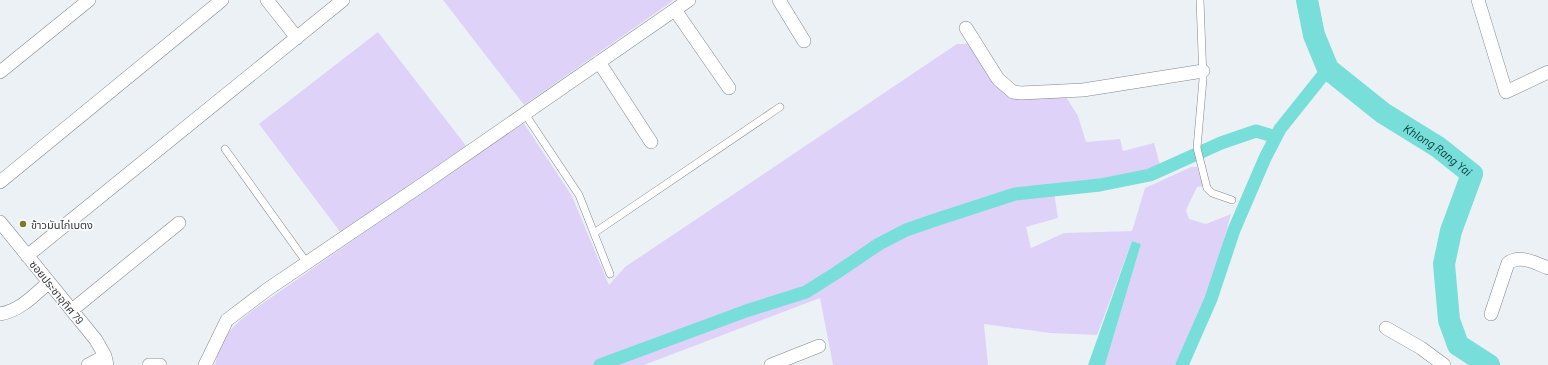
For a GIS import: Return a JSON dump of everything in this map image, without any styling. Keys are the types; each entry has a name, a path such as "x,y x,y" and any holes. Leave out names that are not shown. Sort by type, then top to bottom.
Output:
{"street":[{"path":"0,72 89,0"},
{"path":"0,182 222,0"},
{"path":"267,0 297,38"},
{"path":"27,256 343,0"},
{"path":"204,365 227,320 268,289 689,0"},
{"path":"779,0 804,41"},
{"path":"1478,0 1506,92 1548,72"},
{"path":"675,10 729,88"},
{"path":"966,28 998,79 1012,92 1020,93 1082,90 1203,71"},
{"path":"599,62 650,142"},
{"name":"ซอยประชาอุทิศ 79","path":"0,222 96,340 106,361"},
{"path":"72,310 179,223"},
{"path":"1491,314 1508,263 1514,259 1520,258 1548,268"},
{"path":"0,314 20,307 49,282"},
{"path":"1386,328 1421,348 1444,365"},
{"path":"771,365 819,346"},
{"path":"88,365 106,361"},
{"path":"149,365 160,365"}],"lane":[{"path":"1200,0 1203,71 1196,148 1209,191 1232,200"},
{"path":"594,233 780,107"},
{"path":"525,114 579,196 610,274"},
{"path":"225,149 308,262"}],"shaded area":[{"path":"443,0 674,0 524,105"},
{"path":"378,32 467,147 341,233 259,124"},
{"path":"957,44 969,44 1011,94 1066,97 1078,116 1086,142 1120,139 1123,151 1154,143 1162,172 1134,182 1054,192 1058,218 1026,227 1031,248 1064,233 1132,231 1145,188 1191,167 1197,167 1203,186 1197,187 1186,210 1189,219 1206,224 1231,214 1207,301 1193,325 1177,365 1105,365 1141,244 1132,241 1097,335 1050,333 984,324 988,365 833,365 820,298 644,365 215,365 221,346 229,332 248,314 523,122 572,196 609,285 625,267"}],"water":[{"path":"1132,241 1141,244 1105,365 1088,365"}],"waterway":[{"name":"Khlong Rang Yai","path":"1307,0 1314,35 1328,69 1383,113 1438,147 1472,174 1451,231 1444,264 1449,320 1458,345 1489,365"},
{"path":"1182,365 1211,299 1234,230 1265,158 1280,129 1328,69"},
{"path":"600,365 746,311 806,292 879,244 906,230 935,220 1015,194 1100,185 1150,175 1221,143 1256,131 1276,137"}],"place":[{"name":"ข้าวมันไก่เบตง","path":"23,224"}]}
